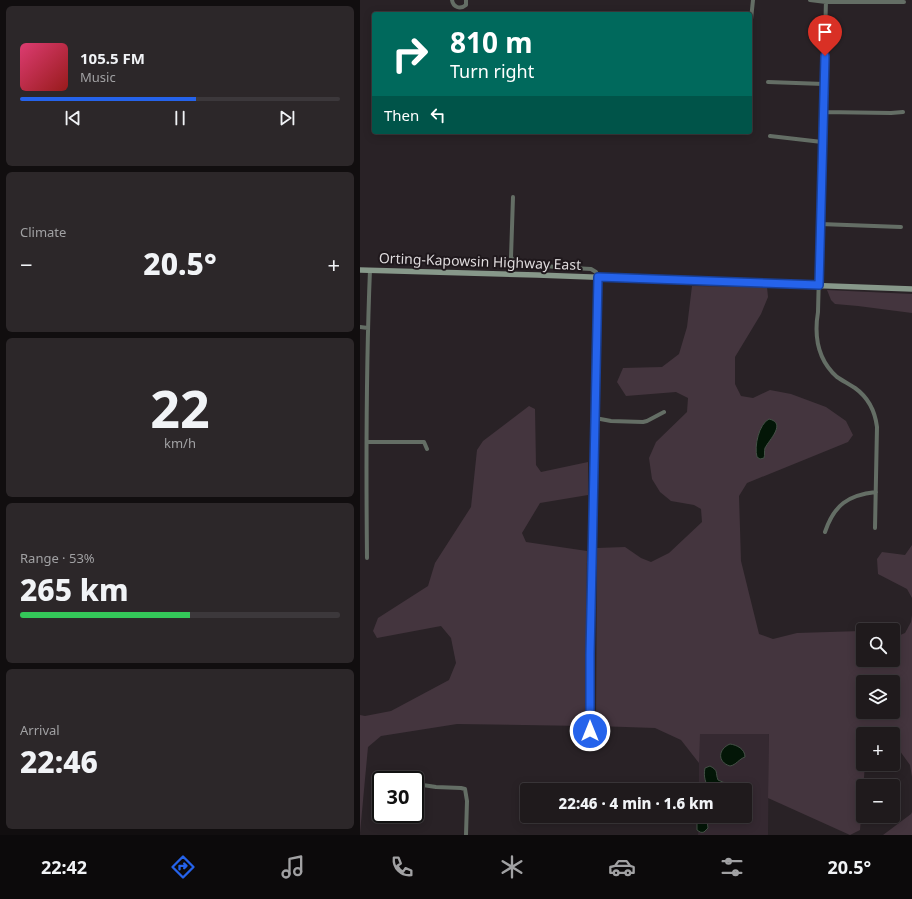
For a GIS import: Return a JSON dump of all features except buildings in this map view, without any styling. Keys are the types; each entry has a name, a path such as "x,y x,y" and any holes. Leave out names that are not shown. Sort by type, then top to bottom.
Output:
{"main road":[{"name":"Orting-Kapowsin Highway East","path":"360,270 537,274 912,289"}],"street":[{"path":"452,0 458,8 466,5 466,0"},
{"path":"752,12 753,0"},
{"path":"810,0 904,2"},
{"path":"826,1 819,285 816,329 817,341 821,355 829,367 837,376 866,398 876,419 875,528"},
{"path":"768,82 824,84"},
{"path":"823,112 903,112"},
{"path":"770,136 822,142"},
{"path":"513,197 512,260 518,263 591,269 596,272 598,277 590,731"},
{"path":"820,224 901,227"},
{"path":"366,558 370,270"},
{"path":"360,328 368,328"},
{"path":"595,418 611,421 643,422 664,412"},
{"path":"367,442 424,442 428,449"},
{"path":"825,532 833,514 845,502 857,495 876,492"},
{"path":"424,785 465,789 467,801 466,835"}],"shaded area":[{"path":"692,286 767,287 768,297 761,314 735,357 735,384 741,396 753,398 770,390 791,394 826,407 846,421 853,435 848,442 747,483 739,496 741,561 759,634 773,639 797,633 856,631 856,667 900,667 900,635 905,633 911,622 912,615 912,777 910,765 900,751 900,727 856,727 856,771 864,771 864,779 856,779 856,823 861,823 860,830 850,835 768,798 769,734 700,734 699,763 681,740 655,728 596,726 597,548 625,547 641,558 651,562 669,553 702,522 701,509 694,505 671,501 660,492 652,479 649,458 656,442 687,412 688,398 676,392 626,396 617,382 623,368 662,367 679,354 687,327"},
{"path":"827,290 912,294 912,313 835,304 831,300"},
{"path":"529,406 535,409 536,465 541,472 588,462 588,495 540,503 522,533 526,542 587,551 585,726 457,724 381,736 368,747 360,833 360,715 365,716 391,711 449,680 456,663 451,638 441,626 377,638 373,631 378,618 428,586 435,563 471,507 477,450 483,441"},
{"path":"769,419 777,424 777,428 765,448 764,458 760,459 757,457 756,452 758,436 762,426"},
{"path":"912,545 912,598 907,589 878,574 877,559 882,552 905,555"},
{"path":"699,734 769,734 768,835 698,835 699,823 752,823 752,783 699,783"},
{"path":"730,744 740,748 744,752 745,757 730,766 721,759 721,752"},
{"path":"710,766 713,768 716,771 718,780 725,783 706,783 704,774 705,768"},
{"path":"912,812 912,835 883,835 900,823"},
{"path":"697,823 707,823 708,828 704,832 697,830"}],"route":[{"path":"590,731 590,654 598,277 819,285 825,56"}]}
